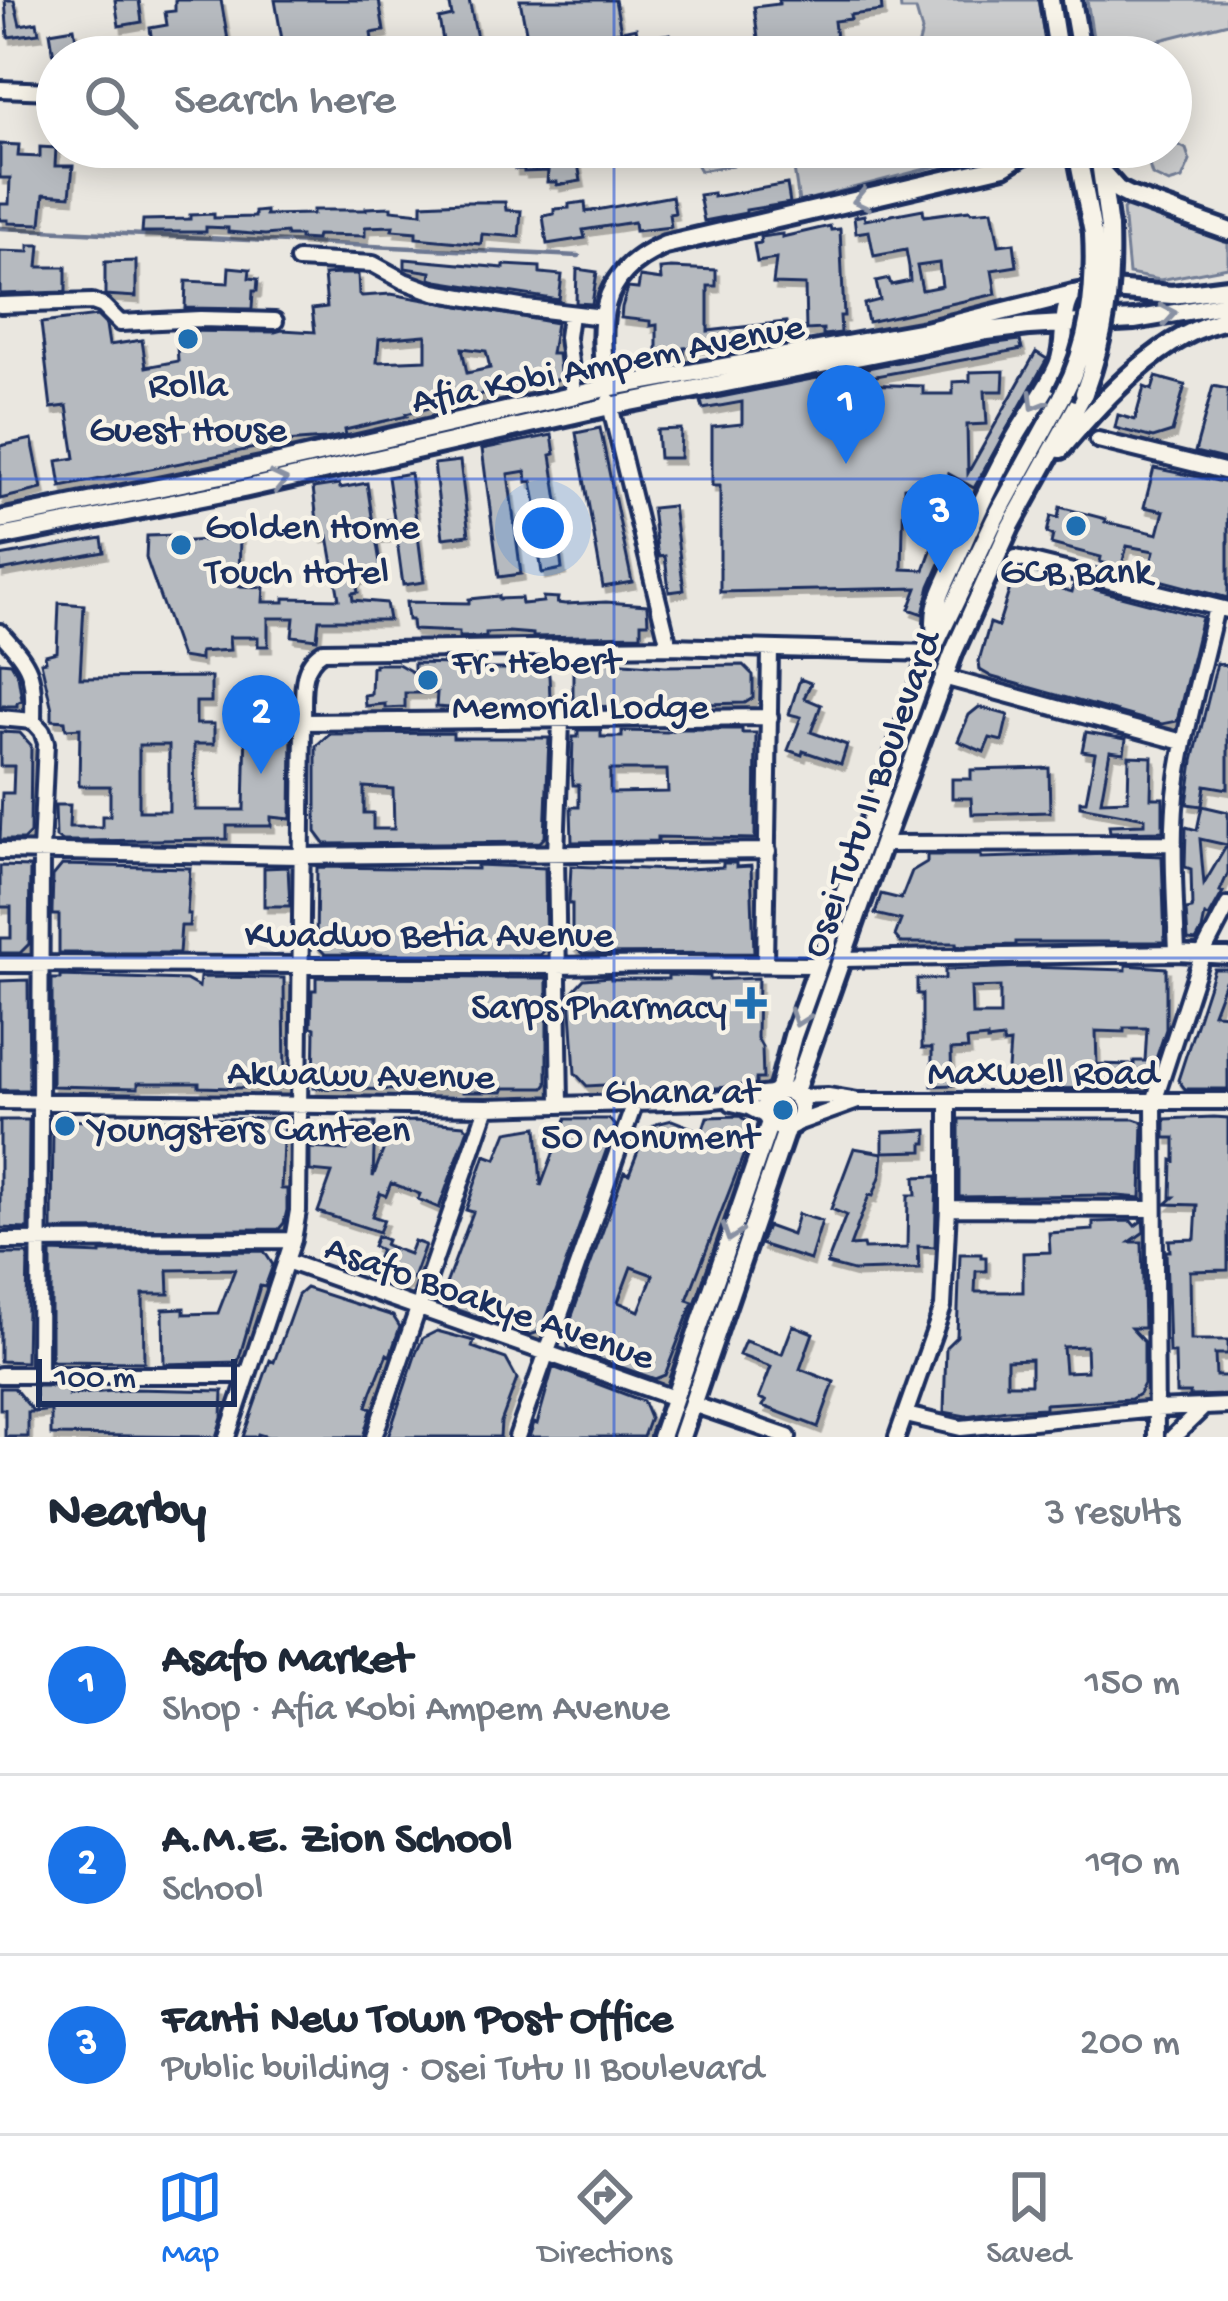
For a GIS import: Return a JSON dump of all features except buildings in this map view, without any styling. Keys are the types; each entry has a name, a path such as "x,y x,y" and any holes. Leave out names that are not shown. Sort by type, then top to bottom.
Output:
{"main road":[{"path":"1050,0 1056,36"},
{"path":"1072,0 1078,36"},
{"path":"608,397 602,342 607,296 616,280 646,253 997,168"},
{"name":"Osei Tutu II Boulevard","path":"785,1094 841,959 1003,523 1087,338 1094,289 1094,233 1080,168"},
{"name":"Osei Tutu II Boulevard","path":"785,1094 793,1036 934,647 1003,523 1040,472 1084,393 1098,354 1111,279 1101,168"},
{"path":"1102,172 1130,196 1228,231"},
{"name":"Afia Kobi Ampem Avenue","path":"0,537 243,490 608,397 925,331 1073,294 1100,290 1172,295 1228,288"},
{"path":"934,647 935,607 973,518 1057,367 1066,308 1073,294"},
{"name":"Afia Kobi Ampem Avenue","path":"0,520 266,466 574,395 608,397 987,332 1134,320 1228,304"},
{"path":"1040,472 1147,361 1202,326 1228,320"},
{"path":"661,1437 683,1401 779,1123 802,1111 785,1094 766,1100 779,1123"},
{"path":"681,1437 683,1401"}],"street":[{"path":"0,89 36,90"},
{"path":"298,260 373,264 434,292 603,317"},
{"path":"0,305 92,302 120,323 275,320"},
{"path":"570,315 567,337 574,395"},
{"path":"608,397 670,646"},
{"path":"1098,440 1228,472"},
{"path":"1016,558 1222,608 1183,742 1174,811 1177,953"},
{"path":"0,632 26,660 32,676 33,721 46,743 41,851 39,1375"},
{"path":"227,1437 293,1240 298,1211 303,722 305,669 314,657 323,651 934,647"},
{"path":"765,964 770,649"},
{"path":"943,677 1183,742"},
{"path":"0,718 33,721"},
{"path":"303,722 770,718"},
{"path":"560,1103 556,854 561,721"},
{"path":"882,844 1174,843"},
{"path":"0,851 301,856 768,851"},
{"path":"1156,1437 1154,1102 1202,955 1228,905"},
{"path":"841,959 1228,956"},
{"name":"Kwadwo Betia Avenue","path":"0,964 818,964"},
{"name":"Maxwell Road","path":"785,1094 858,1101 1228,1101"},
{"name":"Akwawu Avenue","path":"0,1101 488,1107 785,1094"},
{"name":"Akwawu Avenue","path":"721,1100 779,1123"},
{"name":"Maxwell Road","path":"779,1123 858,1101"},
{"path":"897,1437 943,1307 948,1101"},
{"path":"517,1437 635,1102"},
{"path":"374,1437 488,1107"},
{"path":"948,1208 1154,1209"},
{"path":"0,1240 293,1240"},
{"name":"Asafo Boakye Avenue","path":"286,1261 786,1437"},
{"path":"0,1375 247,1375"},
{"path":"906,1414 962,1428 1228,1406"},
{"path":"1173,1437 1204,1407"}],"shaded area":[{"path":"900,0 1038,0 1044,36 921,36 916,10 901,10"},
{"path":"1087,0 1228,0 1228,23 1176,36 1093,36"},
{"path":"792,168 929,168 799,202"},
{"path":"1150,168 1187,168 1182,179 1169,183 1152,175"},
{"path":"1127,205 1228,241 1228,267 1160,280 1129,274 1123,210"}],"waterway":[{"path":"0,228 579,256"}],"place":[{"name":"Rolla Guest House","path":"188,339"},
{"name":"Asafo Market","path":"846,464"},
{"name":"GCB Bank","path":"1076,526"},
{"name":"Golden Home Touch Hotel","path":"181,545"},
{"name":"Fanti New Town Post Office","path":"940,573"},
{"name":"Fr. Hebert Memorial Lodge","path":"428,680"},
{"name":"A.M.E. Zion School","path":"261,774"},
{"name":"Sarps Pharmacy","path":"751,1003"},
{"name":"Ghana at 50 Monument","path":"783,1110"},
{"name":"Youngsters Canteen","path":"65,1126"}]}
